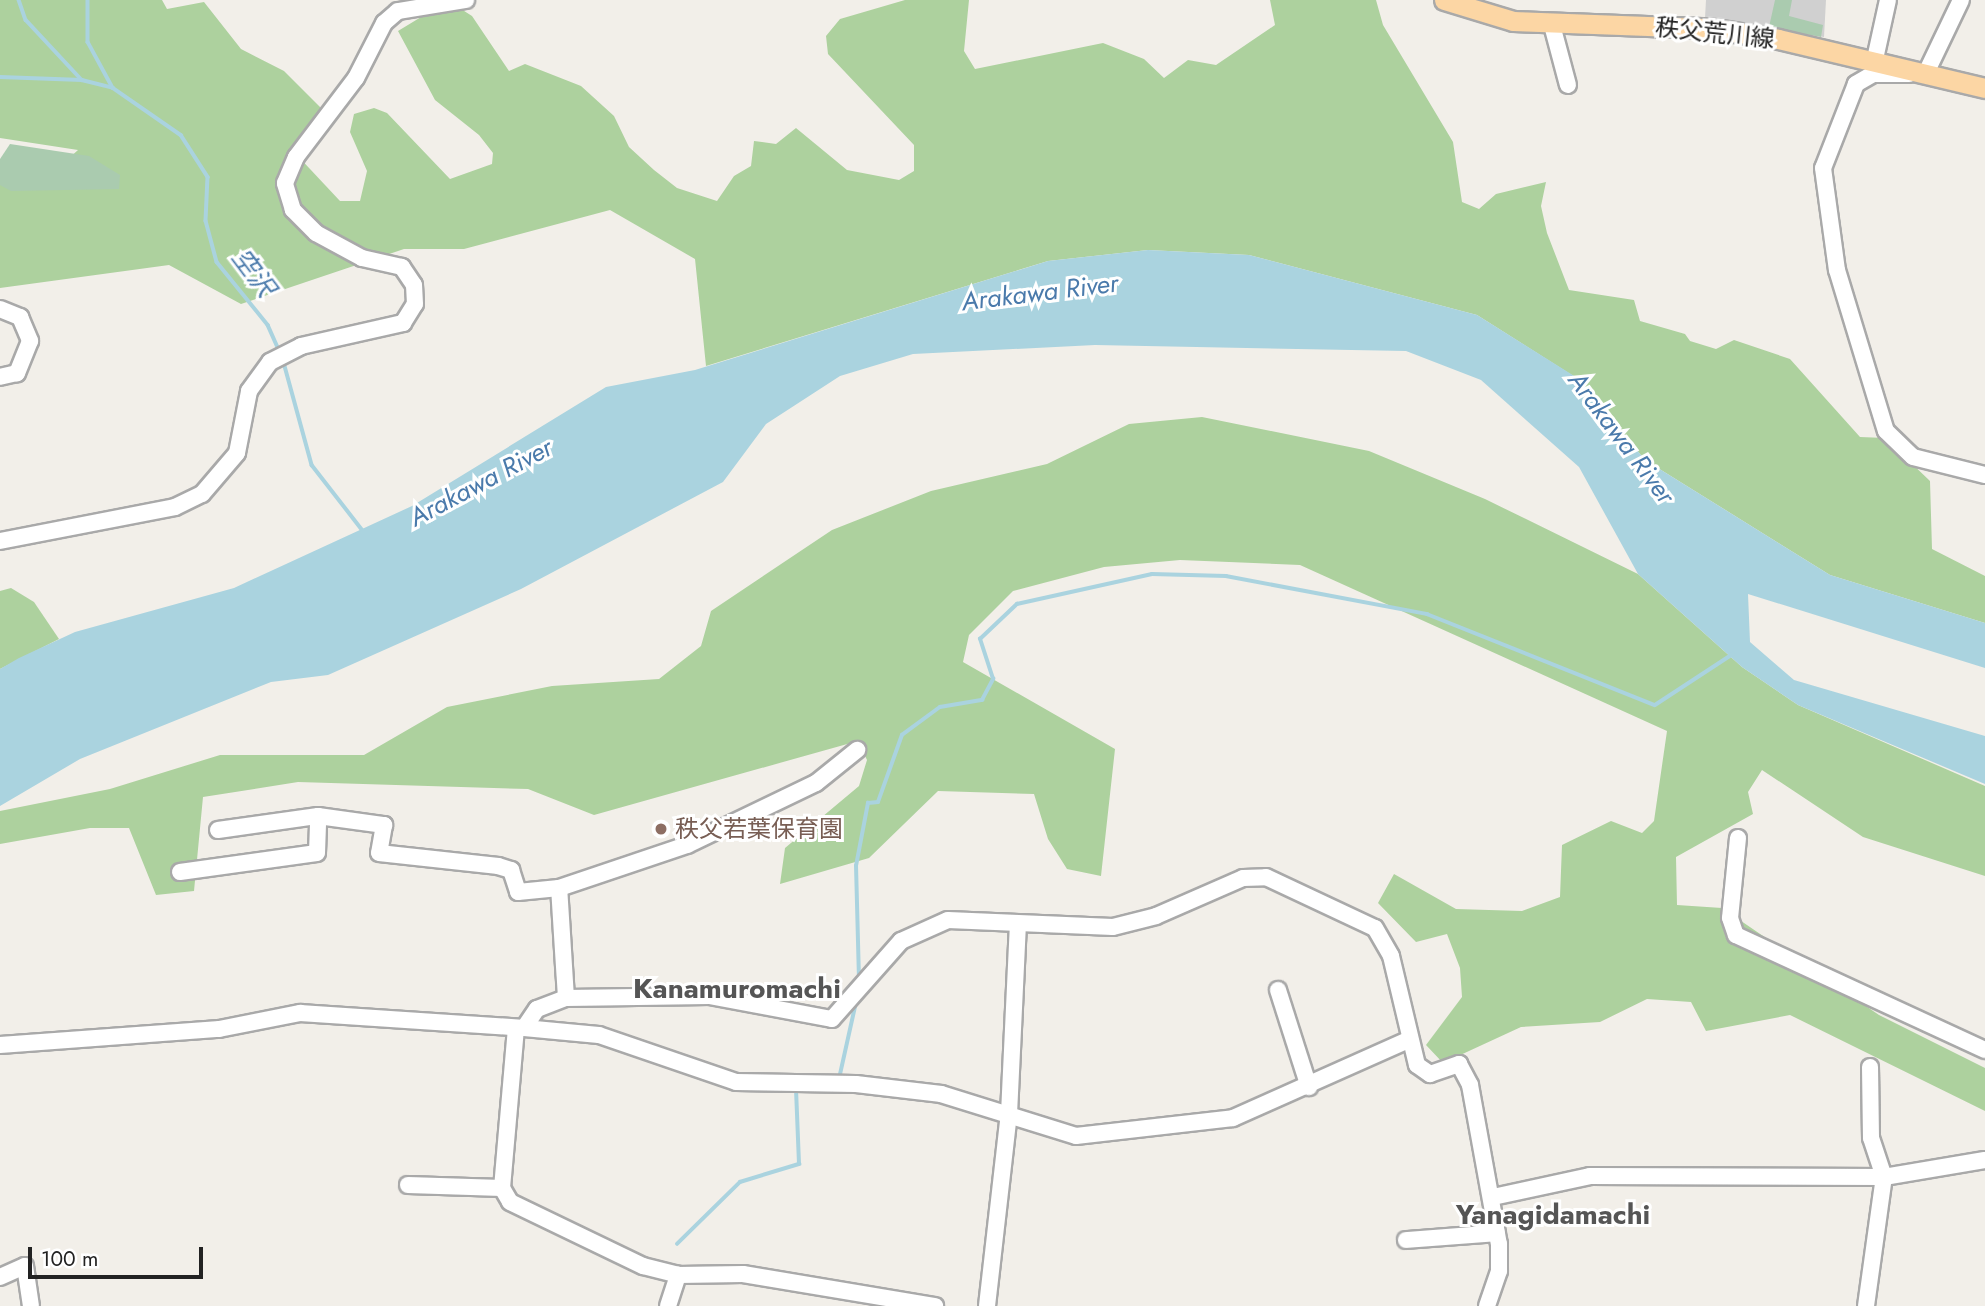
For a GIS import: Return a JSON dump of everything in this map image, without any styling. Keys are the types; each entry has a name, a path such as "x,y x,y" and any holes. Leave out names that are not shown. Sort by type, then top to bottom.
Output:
{"main road":[{"name":"秩父荒川線","path":"1444,0 1513,22 1707,28 1875,59 1985,88"}],"street":[{"path":"0,541 175,507 202,494 237,453 249,391 263,368 301,346 403,323 415,304 414,285 402,267 362,258 316,233 293,210 285,183 296,156 356,78 384,23 398,11 466,0"},
{"path":"1875,59 1888,0"},
{"path":"1961,0 1918,71 1908,76 1873,74 1857,83 1823,168 1837,270 1886,431 1913,457 1985,475"},
{"path":"1552,25 1567,85"},
{"path":"0,309 20,317 30,341 17,373 0,377"},
{"path":"218,830 318,816 384,825 379,853 511,870 518,892 559,888 688,845 816,783 857,750"},
{"path":"180,872 317,853 318,816"},
{"path":"1738,838 1730,918 1736,935 1985,1050"},
{"path":"934,1306 743,1274 678,1275 643,1266 510,1202 502,1188 520,1028 537,1009 566,998 709,996 832,1019 901,941 923,929 985,918 1017,924 1113,927 1156,916 1243,878 1266,877 1375,928 1391,956 1408,1040 1422,1070 1444,1072 1460,1064 1478,1112 1493,1197 1499,1271 1487,1306"},
{"path":"559,888 566,998"},
{"path":"987,1306 1009,1114 1017,924"},
{"path":"1278,989 1309,1087"},
{"path":"0,1045 219,1029 300,1013 520,1028 599,1035 736,1082 871,1086 941,1094 1076,1136 1233,1118 1309,1087 1408,1040"},
{"path":"1866,1306 1884,1177 1871,1138 1870,1067"},
{"path":"1493,1197 1590,1176 1884,1177 1985,1160"},
{"path":"408,1185 502,1188"},
{"path":"1406,1241 1497,1233"},
{"path":"0,1278 24,1266 32,1306"},
{"path":"668,1306 678,1275"}],"shaded area":[{"path":"1706,0 1826,0 1824,37 1705,18"}],"green space":[{"path":"0,0 162,0 167,9 204,2 241,49 284,71 323,110 295,153 340,201 360,201 367,171 350,132 354,114 374,108 387,113 450,179 492,164 493,153 479,135 435,100 398,31 431,11 461,9 472,16 509,71 525,64 581,86 614,116 629,147 654,170 677,188 717,201 734,176 751,166 754,141 776,144 796,128 847,170 899,180 914,171 914,145 828,54 826,36 840,19 905,0 969,0 964,51 975,69 1103,43 1144,59 1164,78 1188,60 1216,65 1275,25 1270,0 1376,0 1383,25 1453,142 1462,202 1479,209 1496,194 1546,182 1541,206 1547,233 1569,290 1634,300 1640,321 1685,334 1690,341 1716,349 1734,340 1790,359 1860,437 1885,438 1930,481 1932,549 1985,576 1985,623 1830,575 1645,460 1578,379 1477,315 1249,255 1148,250 1048,261 706,366 695,259 610,210 464,249 404,249 241,304 169,265 0,288 0,185 46,179 78,150 0,138"},
{"path":"1775,0 1792,0 1789,16 1823,25 1821,37 1769,27"},
{"path":"10,144 89,156 120,175 119,189 11,191 0,185 0,159"},
{"path":"1202,417 1369,451 1485,499 1638,574 1742,667 1798,705 1985,786 1985,876 1863,837 1762,770 1748,792 1753,814 1676,857 1677,905 1722,908 1879,1015 1985,1068 1985,1111 1790,1015 1706,1031 1691,1002 1647,999 1600,1022 1521,1027 1443,1063 1426,1045 1462,997 1460,968 1447,934 1416,942 1378,903 1394,874 1456,909 1522,911 1560,897 1562,845 1611,821 1642,833 1654,821 1667,731 1300,565 1180,560 1104,567 1013,591 969,635 963,662 1115,749 1101,876 1067,869 1048,839 1034,794 938,791 869,858 780,884 785,848 859,786 867,760 858,741 594,815 528,789 298,782 203,797 194,891 156,895 129,828 90,828 0,844 0,811 110,789 220,755 364,755 447,707 552,686 659,679 701,646 711,611 832,530 931,491 1047,464 1129,424"},
{"path":"11,588 34,602 59,639 0,669 0,591"}],"water":[{"name":"Arakawa River","path":"1148,250 1249,255 1477,315 1579,379 1645,460 1830,575 1985,623 1985,668 1748,594 1750,642 1794,680 1985,736 1985,784 1798,705 1742,667 1638,574 1579,467 1481,380 1406,351 1095,345 913,354 840,376 766,424 723,482 521,589 328,675 271,682 80,759 0,806 0,669 19,658 75,632 234,588 412,506 606,387 695,370 1048,261"}],"waterway":[{"path":"19,0 26,20 82,80"},
{"path":"88,0 88,42 113,88"},
{"name":"空沢","path":"0,77 82,80 113,88 181,135 208,177 206,221 217,262 268,325 280,352"},
{"name":"空沢","path":"283,359 312,465 364,532"},
{"path":"859,980 856,866 868,803 878,802 902,735 940,707 982,700 993,679 980,639 1017,604 1152,574 1226,576 1427,614 1655,705 1733,654"},
{"path":"839,1079 857,998"},
{"path":"677,1244 740,1182 799,1164 796,1089"}],"place":[{"name":"秩父若葉保育園","path":"661,829"}],"district":[{"name":"Kanamuromachi","path":"737,989"},
{"name":"Yanagidamachi","path":"1553,1215"}]}
